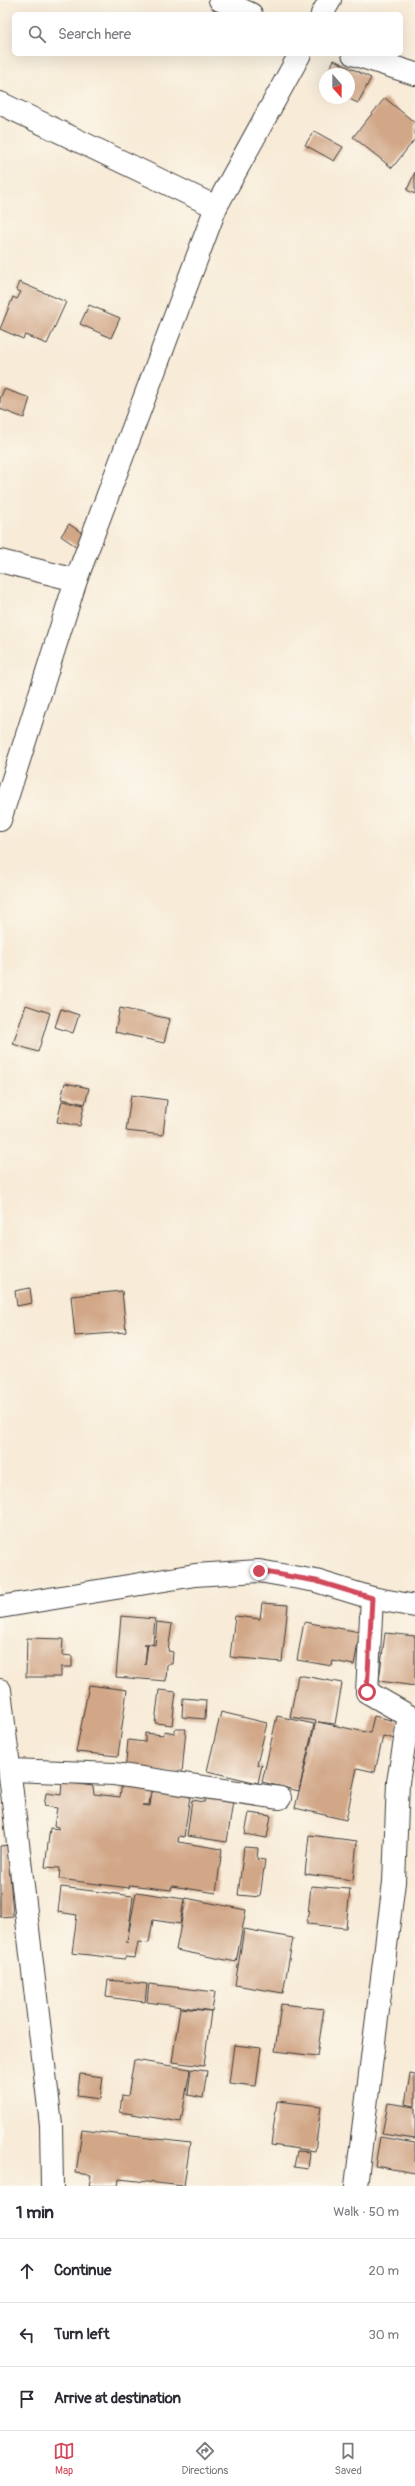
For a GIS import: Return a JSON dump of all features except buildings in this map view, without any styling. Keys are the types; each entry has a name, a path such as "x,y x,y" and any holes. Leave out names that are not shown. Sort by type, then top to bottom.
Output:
{"street":[{"path":"220,0 247,12"},
{"path":"323,12 330,0"},
{"path":"0,820 76,580 216,207 299,56"},
{"path":"359,56 415,74"},
{"path":"0,103 216,207"},
{"path":"0,562 76,580"},
{"path":"0,1607 195,1575 259,1571 316,1581 372,1598 415,1606"},
{"path":"356,2186 394,1882 398,1782 408,1716 367,1692 372,1598"},
{"path":"0,1690 11,1770 51,2125 52,2186"},
{"path":"11,1770 114,1774 280,1798"}],"route":[{"path":"259,1571 316,1581 372,1598 367,1692"}]}
